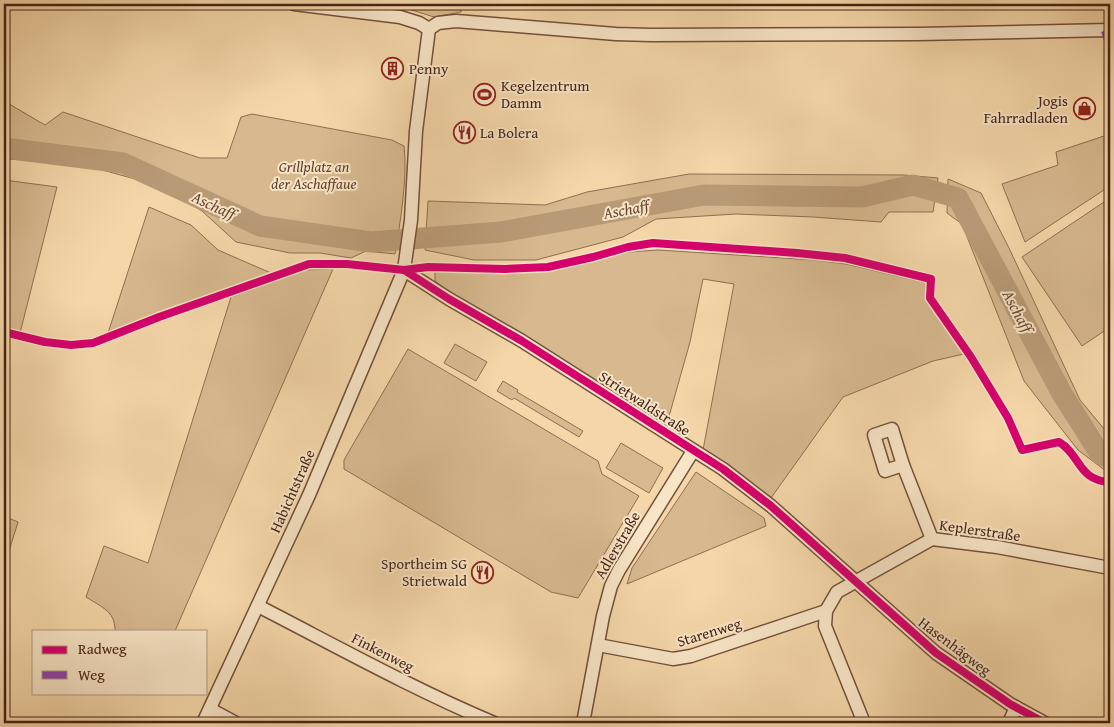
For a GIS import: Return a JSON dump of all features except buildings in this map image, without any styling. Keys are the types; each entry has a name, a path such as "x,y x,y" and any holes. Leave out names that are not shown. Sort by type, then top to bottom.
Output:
{"street":[{"path":"294,4 400,17 419,23 429,29"},
{"path":"404,270 411,220 416,131 429,29 438,23 456,21 616,34 651,35 918,34 1110,30"},
{"name":"Strietwaldstraße","path":"404,270 593,385 723,469 771,506 854,582"},
{"name":"Habichtstraße","path":"203,723 309,495 404,270"},
{"name":"Adlerstraße","path":"583,723 603,616 611,586 618,570 693,451"},
{"path":"904,465 932,539"},
{"name":"Keplerstraße","path":"854,582 932,539 997,547 1110,568"},
{"path":"854,582 837,592 826,611 824,626 864,723"},
{"name":"Hasenhägweg","path":"854,582 936,653 1016,707 1045,723"},
{"name":"Finkenweg","path":"258,606 421,690 494,723"},
{"name":"Starenweg","path":"598,645 673,659 691,656 826,611"},
{"path":"1009,723 1016,707"},
{"path":"210,709 236,723"}],"green space":[{"path":"403,4 462,4 461,12 434,17 402,7"},
{"name":"Grillplatz an der Aschaffaue","path":"4,101 45,125 63,112 200,158 227,158 241,117 252,114 392,140 404,146 405,158 403,200 395,254 366,251 351,258 320,253 290,253 236,242 202,211 157,185 73,162 4,159"},
{"path":"1110,134 1110,186 1025,242 1002,184 1058,165 1056,152"},
{"path":"689,174 904,175 938,178 933,212 889,212 881,222 736,214 656,219 623,237 536,260 474,260 425,250 428,201 545,205 587,192"},
{"path":"948,179 981,193 1009,248 1080,400 1110,436 1110,474 1078,450 1024,381 962,224 947,213"},
{"path":"4,180 57,187 20,333 4,329"},
{"path":"1110,198 1110,327 1082,346 1022,257"},
{"path":"149,207 191,225 218,250 271,273 108,333"},
{"path":"658,250 814,260 846,264 927,283 927,300 964,354 933,361 843,397 771,498 703,450 734,284 703,279 690,342 666,427 453,295 435,281 435,271 554,270 629,252"},
{"path":"333,269 175,630 116,630 111,615 86,597 104,546 148,563 231,297 305,270"},
{"path":"455,344 487,362 476,381 444,363"},
{"path":"408,349 598,461 602,474 639,496 578,598 551,592 344,469 344,460"},
{"path":"503,381 518,390 517,392 583,431 579,437 514,398 512,400 497,391"},
{"path":"621,443 663,468 649,493 606,468"},
{"path":"696,472 764,518 766,526 627,584 632,568"},
{"path":"4,516 18,522 4,567"}],"waterway":[{"name":"Aschaff","path":"4,148 123,163 260,226 371,242 501,232 704,195 862,197 913,185 958,198 1061,392 1100,454 1110,458"}],"marked path":[{"path":"1104,31 1110,49"}],"cycle path":[{"path":"4,332 45,342 71,345 93,343 159,317 309,264 347,264 404,270 428,267 505,269 548,267 628,247 653,243 845,258 931,279 930,298 971,357 1008,418 1022,450 1059,442 1072,453 1080,466 1091,477 1110,482"},
{"path":"404,270 449,299 522,341 723,469 771,506 936,653 1010,704 1045,723"}],"place":[{"name":"Penny","path":"393,68"},
{"name":"Kegelzentrum Damm","path":"485,94"},
{"name":"Jogis Fahrradladen","path":"1084,109"},
{"name":"La Bolera","path":"464,132"},
{"name":"Sportheim SG Strietwald","path":"483,572"}]}
